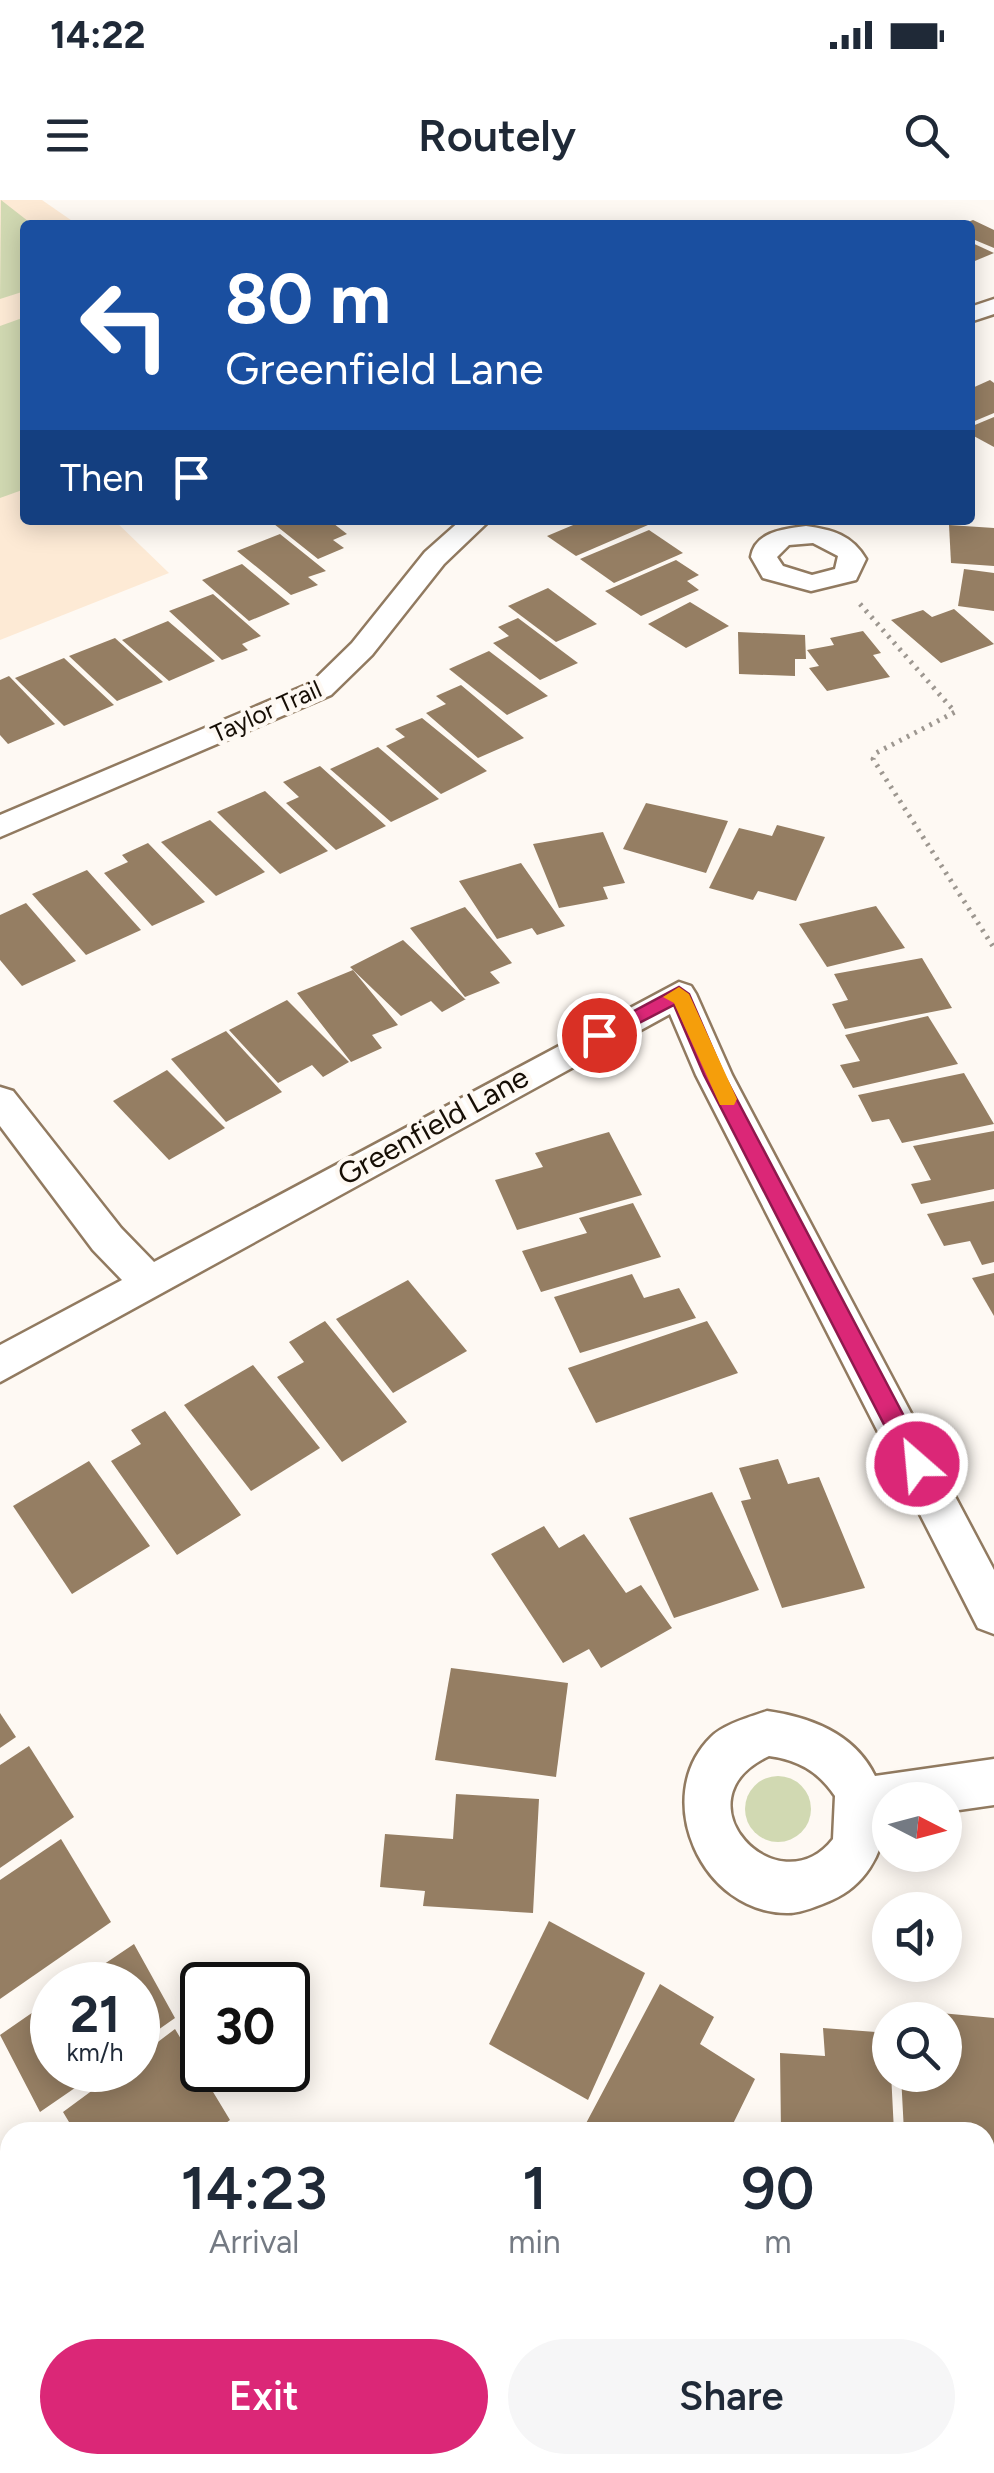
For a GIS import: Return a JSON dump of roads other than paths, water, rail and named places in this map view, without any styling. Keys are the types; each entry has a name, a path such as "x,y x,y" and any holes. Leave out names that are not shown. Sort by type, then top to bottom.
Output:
{"street":[{"name":"Taylor Trail","path":"0,827 320,689 348,668 437,557 472,525"},
{"path":"762,525 781,538 806,534 842,545 853,560 846,574 837,579 797,582 773,572 764,552 781,538"},
{"name":"Greenfield Lane","path":"0,1365 679,994 714,1075 994,1614"},
{"path":"0,1100 107,1239 148,1281"},
{"path":"861,1801 994,1782"}]}
